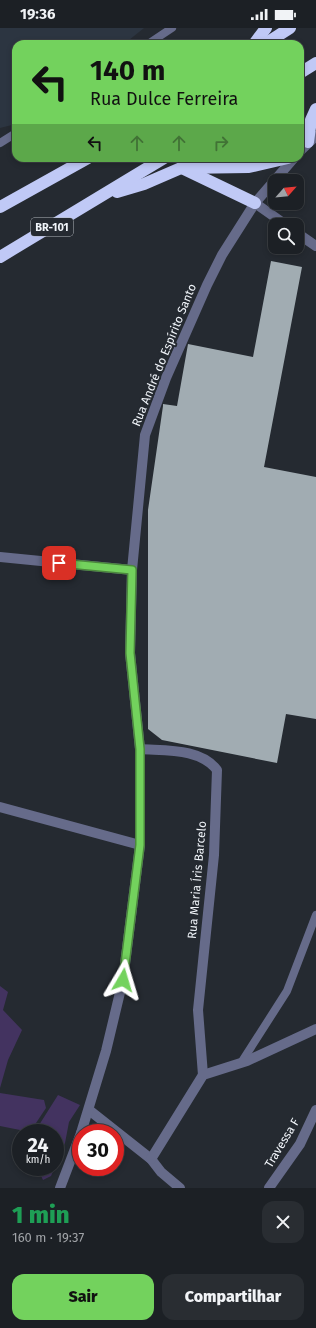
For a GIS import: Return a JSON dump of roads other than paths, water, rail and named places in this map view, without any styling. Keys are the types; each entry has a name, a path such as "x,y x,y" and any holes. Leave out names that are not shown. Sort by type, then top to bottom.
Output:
{"highway":[{"path":"257,40 266,28"},
{"path":"271,40 290,28"},
{"path":"304,70 316,63"},
{"path":"308,143 311,120 316,109"},
{"path":"0,207 81,162"},
{"name":"BR-101","path":"0,257 157,162"},
{"path":"103,195 144,184 181,168 249,167 271,162"},
{"path":"181,168 255,203"}],"street":[{"name":"Rua André do Espírito Santo","path":"84,1124 106,1051 123,980 140,845 140,749 130,653 132,570 145,435 166,378 207,285 222,255 255,203 291,162"},
{"path":"255,203 276,218"},
{"path":"304,238 316,246"},
{"path":"0,557 132,570"},
{"name":"Rua Maria Íris Barcelo","path":"140,749 189,753 203,756 212,763 217,770 214,855 198,1010 203,1075"},
{"path":"0,807 140,845"},
{"path":"151,1159 203,1075 241,1063 316,1029"},
{"path":"89,1110 151,1159 161,1172 180,1188"},
{"name":"Travessa F","path":"269,1188 300,1144 316,1110"},
{"name":"Rua André do Espírito Santo","path":"60,1188 72,1157"}],"lane":[{"path":"154,40 172,28"},
{"path":"0,143 12,136"},
{"path":"241,1063 287,991 316,915"}]}
